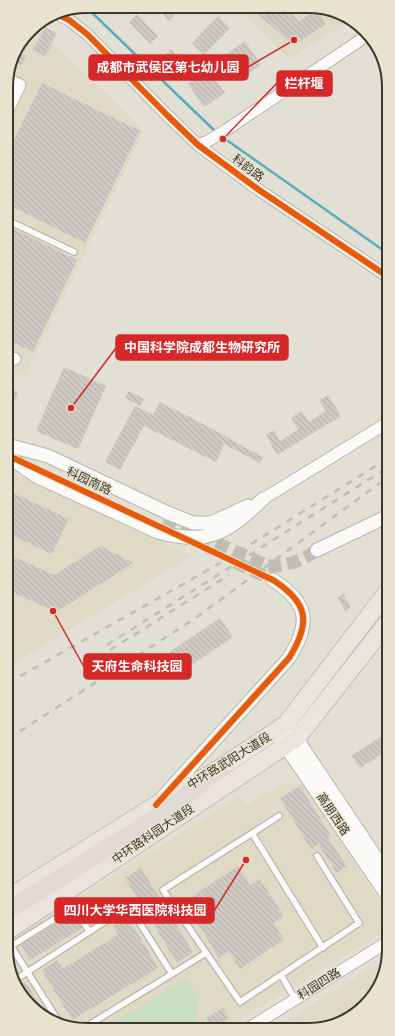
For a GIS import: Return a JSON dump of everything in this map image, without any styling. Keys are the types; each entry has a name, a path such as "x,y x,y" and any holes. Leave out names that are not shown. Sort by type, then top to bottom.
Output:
{"highway":[{"path":"13,907 219,769"}],"main road":[{"name":"中环路武阳大道段","path":"286,735 382,599"},
{"name":"中环路武阳大道段","path":"219,769 286,735 382,629"},
{"name":"中环路科园大道段","path":"13,927 286,735"},
{"path":"13,895 162,807"}],"street":[{"name":"科韵路","path":"64,17 87,34 168,116 203,143 258,190 382,273"},
{"path":"203,143 226,130 363,38"},
{"path":"13,82 20,85 13,100"},
{"path":"163,523 211,523 263,499 382,426"},
{"name":"科园南路","path":"13,448 163,523"},
{"name":"科园南路","path":"13,459 163,523"},
{"path":"163,523 190,538 216,534 245,516 263,499"},
{"path":"317,550 382,519"},
{"path":"162,807 289,658 299,642 304,627 298,601 288,590 273,580"},
{"name":"高朋西路","path":"286,735 382,867"},
{"name":"高朋西路","path":"286,735 382,887"},
{"name":"科园四路","path":"257,1023 382,945"}],"lane":[{"path":"13,223 74,252"},
{"path":"279,816 163,890 240,1002 359,923 316,856"},
{"path":"252,833 323,948"},
{"path":"19,977 129,906 172,974"},
{"path":"13,945 74,907 89,931"},
{"path":"13,949 55,1015"},
{"path":"92,1023 206,953"},
{"path":"281,975 296,999"}],"shaded area":[{"path":"242,13 323,14 346,24 289,59"},
{"path":"40,30 144,131 25,376 13,371 13,82 14,72 25,46"},
{"path":"13,473 191,556 13,664"},
{"path":"283,783 304,784 382,905 382,933 235,1023 72,1022 46,1011 31,998 23,986 16,968 13,938 240,796 246,805"},
{"path":"381,963 372,986 367,994 349,1011 332,1019 318,1022 280,1023"}],"green space":[{"path":"187,978 199,998 196,1023 112,1023"}],"building":[{"path":"162,13 177,13 169,21"},
{"path":"256,13 291,13 299,21 311,13 320,14 326,24 294,45"},
{"path":"137,14 158,36 150,44 129,22"},
{"path":"218,16 230,28 204,55 192,43"},
{"path":"45,27 57,33 45,56 33,50"},
{"path":"245,41 261,65 241,79 224,56"},
{"path":"171,49 190,69 182,77 163,57"},
{"path":"21,54 26,56 22,65 18,63"},
{"path":"208,69 225,93 204,107 188,84"},
{"path":"42,83 140,131 85,243 13,207 13,142"},
{"path":"13,229 77,260 33,352 13,343"},
{"path":"64,367 106,386 78,449 36,431"},
{"path":"13,390 18,392 13,404"},
{"path":"129,391 144,399 140,406 125,398"},
{"path":"328,395 341,416 277,455 266,435 274,430 280,441 298,430 291,418 302,411 309,422 326,411 319,400"},
{"path":"160,402 263,457 260,463 224,444 216,462 144,426 120,470 105,462 135,406 153,415"},
{"path":"13,493 69,519 52,554 13,536"},
{"path":"101,546 133,563 56,612 13,592 13,556 54,575"},
{"path":"343,594 351,607 346,611 337,598"},
{"path":"220,618 233,637 182,671 170,652"},
{"path":"382,736 382,754 360,768 351,756"},
{"path":"300,786 331,836 328,838 347,866 337,873 318,844 311,849 280,798"},
{"path":"238,866 250,885 260,879 284,916 273,923 284,939 240,969 229,951 219,958 194,918 203,912 193,896"},
{"path":"141,868 193,952 177,963 125,878"},
{"path":"73,913 82,928 30,960 21,945"},
{"path":"128,917 158,968 72,1020 42,970 57,960 62,969 118,935 113,926"},
{"path":"25,982 43,1008 31,998 22,984"},
{"path":"223,1008 229,1018 220,1023 209,1023 206,1018"}],"waterway":[{"path":"92,13 217,133"},
{"path":"221,136 382,249"}],"tunnel":[{"path":"164,520 268,566 294,562 317,550"},
{"path":"235,562 273,580"}],"railway":[{"path":"13,680 224,561 382,462"},
{"path":"107,645 382,471"},
{"path":"13,736 194,619 382,482"},
{"path":"110,650 229,575"}],"cycle path":[{"path":"64,17 87,34 198,145 259,190 382,273"},
{"path":"13,458 273,580 294,597 300,606 303,614 301,634 289,658 156,805"}],"place":[{"name":"成都市武侯区第七幼儿园","path":"294,40"},
{"name":"栏杆堰","path":"223,139"},
{"name":"中国科学院成都生物研究所","path":"71,408"},
{"name":"天府生命科技园","path":"53,611"},
{"name":"四川大学华西医院科技园","path":"246,860"}]}
